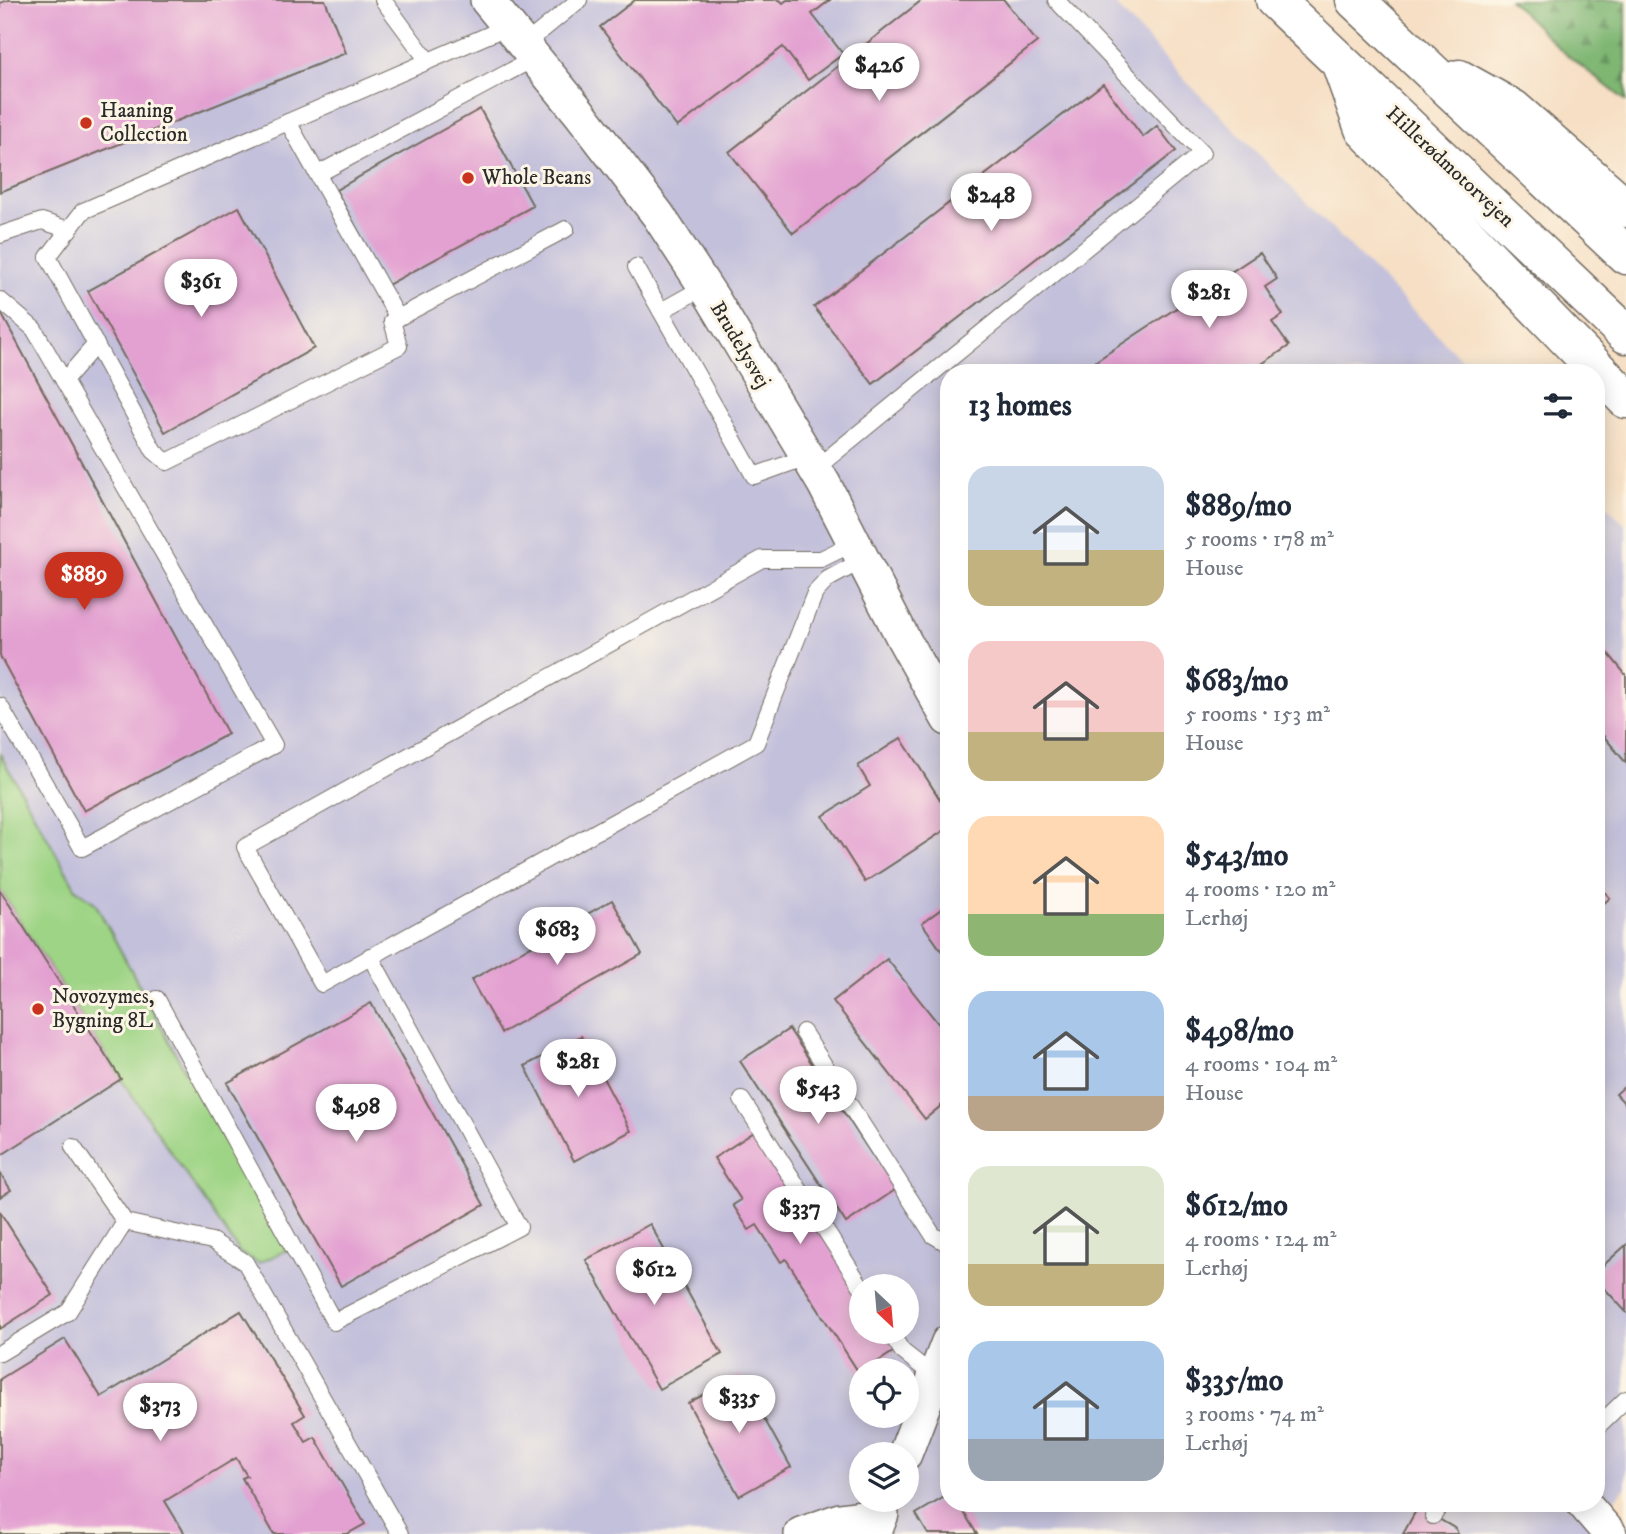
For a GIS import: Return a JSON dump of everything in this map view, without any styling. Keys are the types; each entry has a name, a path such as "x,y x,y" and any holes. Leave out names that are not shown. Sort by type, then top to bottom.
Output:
{"highway":[{"name":"Hillerødmotorvejen","path":"1275,0 1626,334"},
{"path":"1354,0 1626,255"},
{"path":"1405,50 1513,109 1626,208"},
{"path":"1342,64 1364,129 1591,364"},
{"path":"1605,378 1626,400"}],"street":[{"name":"Brudelysvej","path":"487,0 658,215 811,463 940,704"},
{"path":"910,1442 940,1364"},
{"path":"1591,1512 1610,1534"},
{"path":"801,1534 840,1520 881,1516"}],"lane":[{"path":"383,0 428,61"},
{"path":"318,174 522,43 579,0"},
{"path":"636,267 754,476 811,463 1202,153 1056,0"},
{"path":"522,43 428,61 83,211 48,257 154,452 167,462 399,346 392,321 566,229"},
{"path":"288,122 398,318"},
{"path":"0,235 42,221 69,230"},
{"path":"661,312 704,287"},
{"path":"0,300 34,330 274,745 82,848 0,706"},
{"path":"64,381 96,344"},
{"path":"859,552 815,593 756,743 321,984 245,847 762,559 821,559 859,552"},
{"path":"157,999 334,1322 519,1227 370,956"},
{"path":"803,1032 933,1235 940,1239"},
{"path":"742,1100 853,1274"},
{"path":"73,1147 125,1222 212,1241 245,1262 400,1534"},
{"path":"0,1353 68,1312 125,1222"},
{"path":"898,1344 902,1351 935,1377"},
{"path":"1605,1419 1626,1399"}],"shaded area":[{"path":"0,0 1111,0 1185,80 1466,364 940,364 940,1512 1603,1512 1584,1534 0,1534"},
{"path":"1605,504 1626,526 1626,1486 1605,1510"}],"green space":[{"path":"1510,0 1626,0 1626,101 1562,51"},
{"path":"0,754 76,889 95,903 185,1071 287,1250 259,1263 240,1253 121,1079 0,890"}],"building":[{"name":"Haaning Collection","path":"8,0 325,0 346,53 0,192 0,3"},
{"path":"635,0 780,0 783,3 787,0 830,0 812,14 843,54 808,80 783,47 677,127 600,27"},
{"path":"922,0 1004,0 1037,42 793,233 729,152"},
{"path":"1103,84 1143,137 1157,126 1176,151 873,384 814,307"},
{"path":"480,109 533,206 388,285 336,190"},
{"path":"239,207 314,348 165,432 88,291"},
{"path":"1260,253 1277,279 1265,287 1283,315 1272,322 1289,346 1262,364 1098,364 1096,361"},
{"path":"0,311 228,734 84,811 0,656"},
{"path":"1605,649 1626,675 1626,763 1605,738"},
{"path":"901,738 940,799 940,833 865,882 823,816 870,786 858,766"},
{"name":"Novozymes, Bygning 8L","path":"0,890 121,1079 0,1156"},
{"path":"612,900 642,954 501,1033 471,980"},
{"path":"940,910 940,949 922,923"},
{"path":"887,959 940,1026 940,1107 925,1119 833,1001"},
{"path":"371,1003 484,1205 341,1286 227,1083"},
{"path":"789,1029 895,1190 846,1223 740,1061"},
{"path":"581,1036 631,1131 574,1161 525,1066"},
{"path":"1626,1085 1626,1105 1616,1094"},
{"path":"756,1131 849,1276 849,1344 892,1344 896,1350 884,1358 849,1358 786,1259 781,1262 757,1225 749,1230 733,1205 741,1200 714,1158"},
{"path":"0,1173 11,1190 0,1197"},
{"path":"0,1212 53,1295 0,1329"},
{"path":"650,1224 722,1354 659,1389 586,1260"},
{"path":"1626,1245 1626,1312 1605,1289 1605,1264"},
{"path":"241,1311 305,1415 294,1422 306,1442 315,1437 365,1524 347,1534 274,1534 242,1478 247,1476 236,1458 165,1501 185,1534 0,1534 0,1379 65,1339 101,1397"},
{"path":"740,1375 791,1467 739,1496 688,1403"},
{"path":"940,1500 940,1512 964,1512 977,1534 928,1534 916,1514"},
{"path":"1415,1512 1427,1512 1456,1529 1458,1534 1403,1534"}],"place":[{"name":"Haaning Collection","path":"86,123"},
{"name":"Whole Beans","path":"468,178"},
{"name":"Novozymes, Bygning 8L","path":"38,1009"}]}
